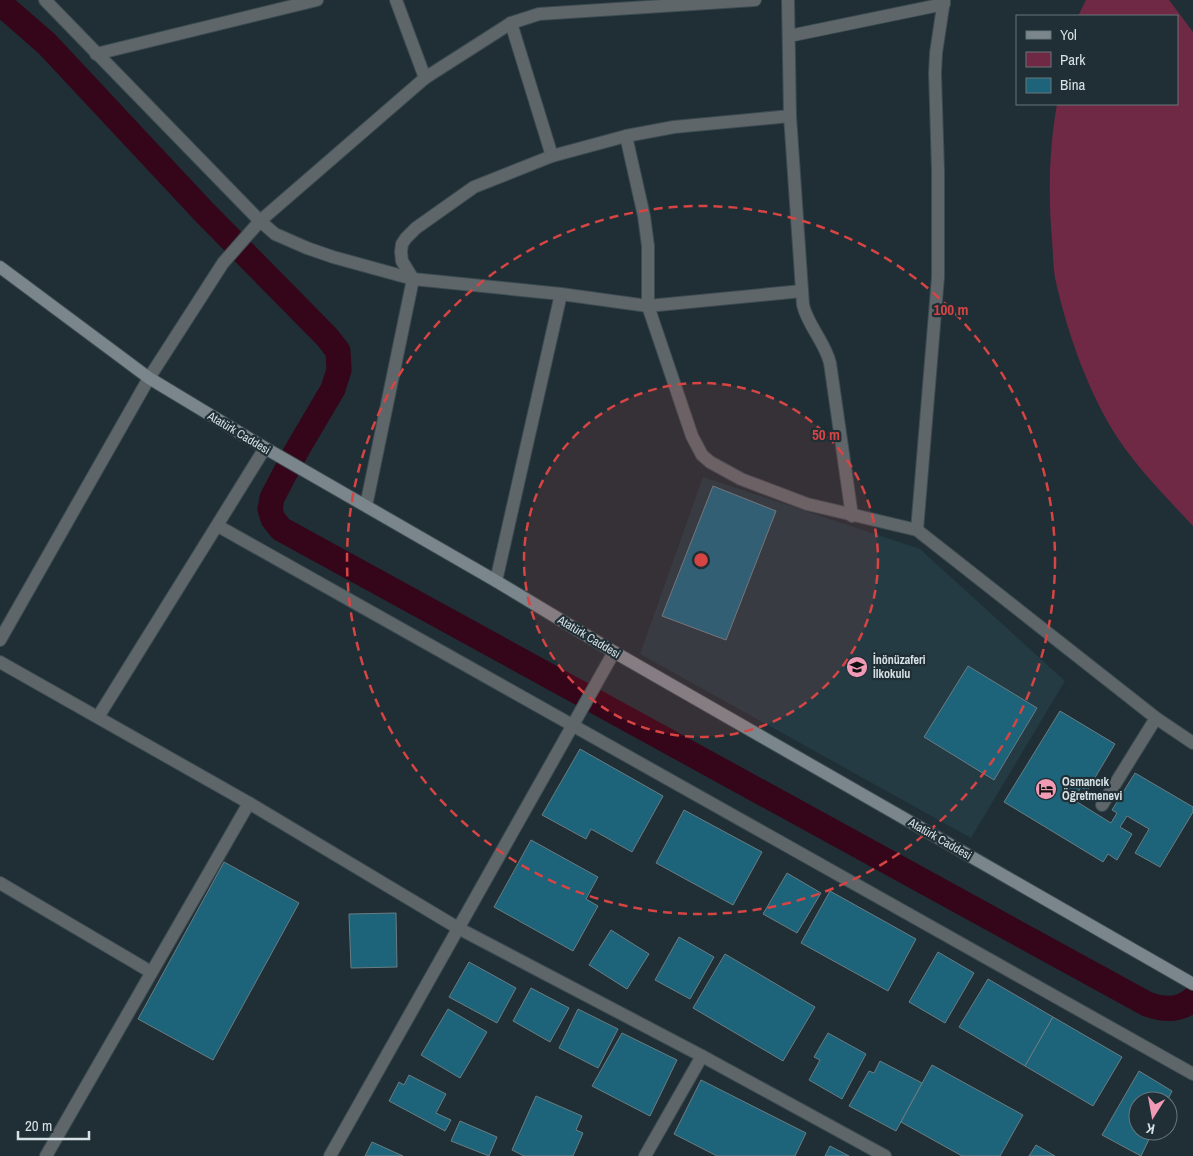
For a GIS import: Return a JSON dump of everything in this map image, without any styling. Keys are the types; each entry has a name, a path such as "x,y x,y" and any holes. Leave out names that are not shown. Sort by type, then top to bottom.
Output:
{"street":[{"path":"45,0 260,221 275,234 307,248 332,257 414,279 561,294 648,306 802,292"},
{"path":"96,54 317,0"},
{"path":"396,0 425,78"},
{"path":"0,640 149,378 223,264 260,221 425,78 511,23 539,14 755,0"},
{"path":"788,0 790,116 804,310 826,351 830,363 852,516"},
{"path":"788,36 944,2 936,53 935,73 938,171 938,277 916,530"},
{"path":"511,23 552,156"},
{"path":"366,506 414,279 402,261 401,252 402,244 410,233 474,186 552,156 626,136 674,128 790,116"},
{"path":"626,136 648,246 648,306 692,436 702,455 718,468 748,482 807,504 916,530 1156,718 1193,743"},
{"name":"Atatürk Caddesi","path":"0,267 149,378 265,448 496,580 614,652 1193,984"},
{"path":"496,580 561,294"},
{"path":"98,717 265,448"},
{"path":"218,526 1193,1074"},
{"path":"330,1156 614,652"},
{"path":"0,662 249,803 458,928 702,1056 885,1156"},
{"path":"1102,805 1156,718"},
{"path":"46,1156 249,803"},
{"path":"0,883 151,972"},
{"path":"645,1156 702,1056"}],"shaded area":[{"name":"İnönüzaferi İlkokulu","path":"703,477 920,549 1065,681 971,838 640,654"}],"green space":[{"path":"1086,0 1169,0 1193,32 1193,526 1154,484 1127,451 1108,422 1088,382 1072,341 1055,278 1050,205 1051,155 1057,105 1178,105 1178,15 1078,15"}],"building":[{"path":"713,486 776,511 726,640 662,616"},
{"path":"968,666 1037,708 994,780 924,737"},
{"name":"Osmancık Öğretmenevi","path":"1060,711 1115,744 1087,791 1081,787 1074,800 1111,823 1117,813 1112,810 1135,773 1193,807 1193,812 1160,867 1135,853 1149,829 1127,816 1120,827 1132,834 1117,860 1108,854 1103,862 1004,802"},
{"path":"580,749 663,796 632,852 591,829 586,839 542,815"},
{"path":"684,810 762,852 733,905 656,863"},
{"path":"531,840 598,877 586,899 598,906 573,951 494,907"},
{"path":"224,862 299,903 213,1060 138,1019"},
{"path":"787,873 821,893 797,933 763,914"},
{"path":"830,891 916,939 888,991 801,943"},
{"path":"396,913 397,967 351,968 349,914"},
{"path":"611,930 649,954 627,989 589,965"},
{"path":"679,937 714,957 690,999 655,980"},
{"path":"938,952 974,973 945,1023 909,1002"},
{"path":"725,954 815,1007 783,1061 693,1008"},
{"path":"469,962 516,988 497,1023 449,997"},
{"path":"988,979 1053,1017 1025,1066 959,1027"},
{"path":"531,988 569,1008 550,1042 513,1021"},
{"path":"448,1009 487,1032 460,1078 421,1055"},
{"path":"578,1009 618,1029 598,1068 559,1048"},
{"path":"1053,1017 1122,1057 1093,1106 1025,1066"},
{"path":"622,1033 677,1060 650,1116 592,1086"},
{"path":"828,1033 866,1054 842,1099 809,1080 820,1060 814,1057"},
{"path":"880,1061 922,1083 896,1131 849,1106 869,1071 874,1073"},
{"path":"932,1065 1023,1115 1000,1156 962,1156 901,1122"},
{"path":"1139,1071 1172,1091 1128,1091 1128,1141 1148,1141 1141,1156 1102,1135"},
{"path":"409,1075 446,1094 436,1113 451,1120 445,1131 389,1101 399,1082 404,1085"},
{"path":"701,1080 806,1133 795,1156 717,1156 674,1134"},
{"path":"536,1096 582,1116 576,1130 583,1133 573,1156 524,1156 512,1150"},
{"path":"460,1121 497,1137 489,1156 451,1141"},
{"path":"372,1142 403,1156 365,1156"},
{"path":"1036,1145 1055,1156 1029,1156"},
{"path":"830,1146 849,1156 825,1156"}],"waterway":[{"path":"0,3 47,44 205,213 327,337 338,351 339,370 333,389 297,450 272,498 270,509 273,519 281,529 1147,1004 1171,1008 1183,1006 1193,999"}],"place":[{"name":"İnönüzaferi İlkokulu","path":"857,667"},
{"name":"Osmancık Öğretmenevi","path":"1046,789"}]}
